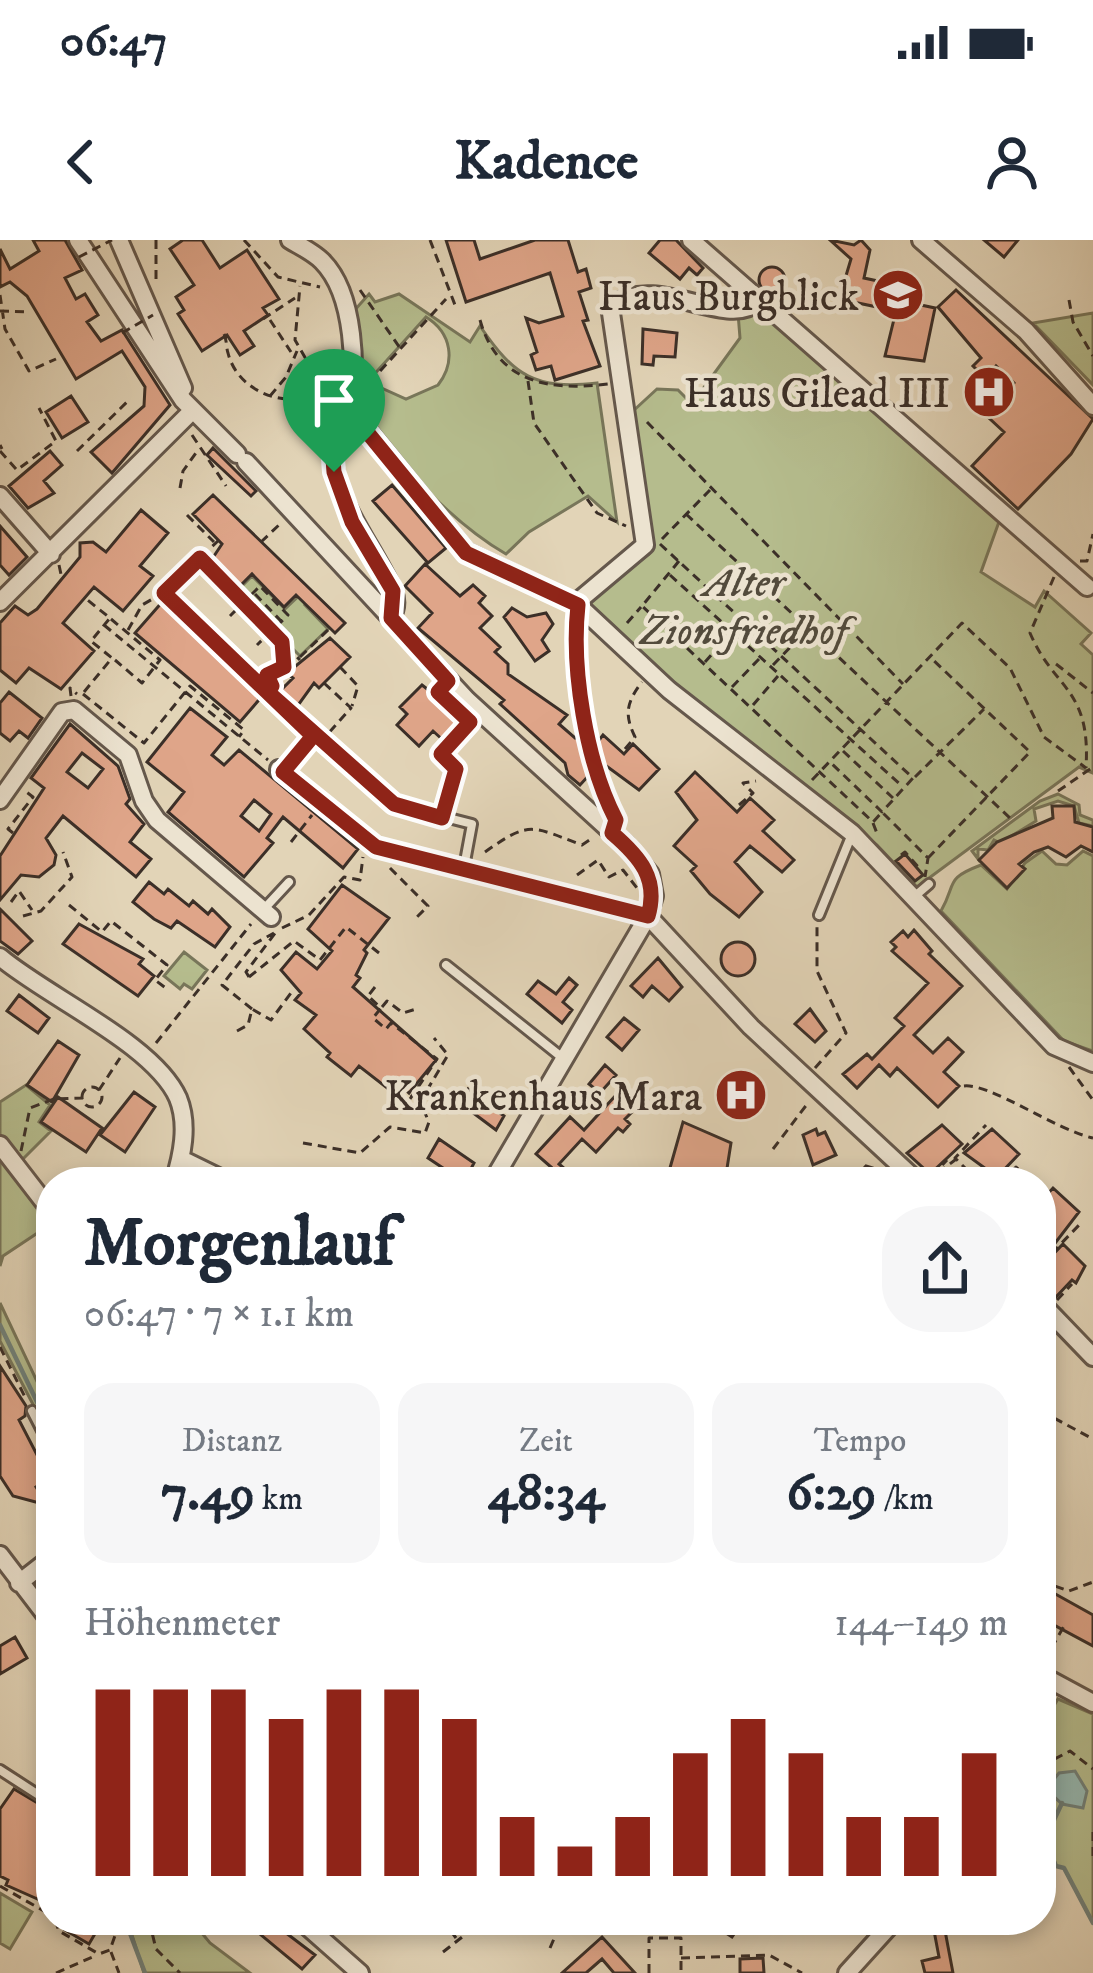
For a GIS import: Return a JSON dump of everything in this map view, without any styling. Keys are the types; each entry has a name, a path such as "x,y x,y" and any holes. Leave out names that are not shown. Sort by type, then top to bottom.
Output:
{"street":[{"path":"116,240 153,314 187,409"},
{"path":"290,240 324,262 336,287 351,345 353,395 350,415 331,434 334,472 352,522 393,591 391,618"},
{"path":"691,240 756,302 1087,587"},
{"path":"921,240 1026,332 1093,406"},
{"path":"79,249 187,409 293,509 467,700 603,835 650,874 654,896 648,916 500,1167"},
{"path":"577,604 643,552 644,526 611,314 624,297 667,295 738,311 756,302"},
{"path":"0,602 187,409"},
{"path":"350,415 466,553 577,604 650,672 921,890 1030,1023 1067,1054 1093,1063"},
{"path":"0,496 51,554"},
{"path":"0,800 70,709 137,760 144,801 157,820 270,919"},
{"path":"281,770 369,842 387,851 648,916 806,1078 906,1167"},
{"path":"0,957 135,1052 177,1097 184,1136 179,1167"},
{"path":"6,1152 36,1191"},
{"path":"181,1159 197,1167"},
{"path":"1056,1318 1093,1357"},
{"path":"0,1555 36,1603"},
{"path":"20,1583 36,1574"},
{"path":"1056,1689 1093,1703"},
{"path":"324,1935 360,1973"},
{"path":"847,1973 881,1935"}],"lane":[{"path":"281,770 317,739 394,804 472,824 464,868"},
{"path":"819,915 852,833"},
{"path":"270,919 289,882"},
{"path":"446,965 565,1060"},
{"path":"32,1411 36,1419"},
{"path":"0,1770 36,1793"}],"path":[{"path":"79,249 116,240"},
{"path":"244,240 270,271 300,286 336,287"},
{"path":"430,240 455,305"},
{"path":"268,397 286,377 295,352 300,286"},
{"path":"360,290 400,350"},
{"path":"0,295 5,329 28,371 56,359"},
{"path":"224,334 228,355 244,380 268,397 289,400 313,395 315,375 266,319 298,298"},
{"path":"353,395 446,299"},
{"path":"1069,300 1073,322 1093,356"},
{"path":"3,311 29,312"},
{"path":"122,333 153,314"},
{"path":"480,320 494,351 528,381 565,389 622,382"},
{"path":"528,381 534,423 598,513 616,524 644,526"},
{"path":"77,451 128,401"},
{"path":"1,448 17,470 56,441 39,408"},
{"path":"187,409 199,448 226,486"},
{"path":"647,422 904,685"},
{"path":"180,488 183,471 199,448"},
{"path":"711,489 659,542 913,778"},
{"path":"261,542 293,509"},
{"path":"686,514 806,632 941,750 1010,818"},
{"path":"126,632 142,605 164,593 217,542 187,515"},
{"path":"200,558 299,659 329,629"},
{"path":"627,623 679,561"},
{"path":"669,574 904,788"},
{"path":"1056,575 1030,632 1084,719 1089,767"},
{"path":"230,616 260,586 288,615 257,645"},
{"path":"253,592 281,621"},
{"path":"164,593 317,739 351,708 358,686 340,667"},
{"path":"85,598 110,618 160,660 142,682 91,641 110,618"},
{"path":"256,615 273,600"},
{"path":"484,852 520,827 531,826 582,845 603,835 616,820 587,721 577,604"},
{"path":"642,606 873,822 878,836"},
{"path":"820,772 962,622 1010,668 1044,737 1089,767"},
{"path":"104,625 281,770"},
{"path":"704,663 733,631"},
{"path":"771,667 806,632"},
{"path":"282,642 284,664"},
{"path":"268,692 272,686 267,675 280,672 293,653"},
{"path":"731,688 761,657"},
{"path":"112,658 82,694 144,743 184,693"},
{"path":"921,890 928,858 1030,752 930,658"},
{"path":"1050,659 1093,693"},
{"path":"625,748 635,737 628,727 627,701 650,672"},
{"path":"751,707 779,675"},
{"path":"324,683 351,708"},
{"path":"873,822 984,709"},
{"path":"442,818 456,769 441,754 470,722"},
{"path":"842,749 894,799"},
{"path":"830,762 928,858"},
{"path":"1058,791 1089,767"},
{"path":"739,806 752,794 742,783 764,778 770,770"},
{"path":"0,823 10,831 33,797 12,781"},
{"path":"291,842 310,818"},
{"path":"360,880 369,842"},
{"path":"387,851 384,861 428,906 415,919"},
{"path":"23,916 32,910 39,912 72,877 63,852"},
{"path":"901,855 905,852 923,872"},
{"path":"577,875 592,859 598,860 609,877 622,870 643,893 654,896"},
{"path":"83,1099 88,1106 98,1105 99,1090 270,919 309,915 344,877 368,879"},
{"path":"11,902 19,890 32,910"},
{"path":"29,899 46,901"},
{"path":"69,905 102,932 111,920 167,965 155,980 167,989"},
{"path":"806,1078 846,1033 818,970 814,937 819,915"},
{"path":"270,919 284,950"},
{"path":"270,919 247,975 294,941 320,960 346,927 379,953"},
{"path":"270,919 222,985 271,1020 291,993"},
{"path":"375,987 368,996 381,1008"},
{"path":"416,1009 403,1013 387,1001 373,1018 386,1029 391,1023 437,1059 407,1096 418,1088 425,1094"},
{"path":"237,1031 248,1025 252,1009"},
{"path":"303,1143 361,1153 390,1127 421,1135 429,1122 421,1108 425,1094 448,1055 434,1038"},
{"path":"1067,1054 1071,1072 1093,1100"},
{"path":"964,1086 977,1085 1038,1120 1093,1138"},
{"path":"83,1099 88,1088 99,1090"},
{"path":"773,1149 823,1092"},
{"path":"6,1152 26,1140 30,1108 54,1099 83,1099"},
{"path":"948,1167 986,1125"},
{"path":"941,1167 947,1160"},
{"path":"955,1160 963,1167"},
{"path":"1056,1249 1082,1222 1075,1221"},
{"path":"1056,1297 1072,1284"},
{"path":"0,1347 32,1411"},
{"path":"1056,1419 1093,1439"},
{"path":"1056,1586 1069,1591 1083,1581 1093,1582"},
{"path":"1056,1640 1064,1626"},
{"path":"1056,1758 1070,1751 1093,1769"},
{"path":"1093,1832 1093,1857"},
{"path":"0,1886 36,1908"},
{"path":"66,1935 99,1954"},
{"path":"115,1935 110,1950 119,1973"},
{"path":"153,1935 156,1949 180,1973"},
{"path":"454,1935 458,1940"},
{"path":"443,1952 464,1935"},
{"path":"550,1948 556,1935"},
{"path":"649,1935 650,1973"},
{"path":"649,1939 681,1939 681,1973"},
{"path":"56,1973 110,1950"},
{"path":"681,1958 769,1955 802,1973"}],"green space":[{"path":"369,294 375,302 399,294 470,342 480,326 504,357 528,376 557,384 597,383 617,522 588,496 529,532 506,554 445,508 387,445 361,404 377,386 406,399 438,385 449,358 446,339 426,317 361,389 353,312"},
{"name":"Alter Zionsfriedhof","path":"755,304 1000,519 981,572 1035,607 1044,591 1091,633 1081,644 1093,655 1093,773 1079,767 917,887 877,845 677,686 591,605 591,598 649,554 632,412 657,389 678,390 692,404 740,338 738,313"},
{"path":"1093,313 1093,385 1033,323"},
{"path":"252,576 285,609 305,590 312,598 305,605 328,629 300,656 236,592"},
{"path":"1058,794 1079,805 1080,815 1093,820 1093,826 1079,823 1074,806 1058,801 1034,809 1036,821 1000,843 994,840 988,850 978,849 978,859 972,851 1040,801"},
{"path":"1042,851 1056,864 1067,865 1083,851 1093,856 1093,1051 1064,1041 941,911 961,874 981,865 1007,889 1025,863"},
{"path":"184,952 207,970 192,989 184,984 180,989 164,976"},
{"path":"26,1085 50,1105 39,1122 51,1131 13,1169 36,1202 36,1234 3,1256 0,1266 0,1102"},
{"path":"0,1303 36,1379 36,1410 0,1341"},
{"path":"1058,1699 1093,1714 1093,1923 1064,1868 1056,1866"},
{"path":"0,1893 32,1912 10,1949 0,1943"},
{"path":"132,1935 203,1935 250,1973 144,1973"}],"water":[{"path":"1075,1771 1087,1791 1083,1808 1056,1798 1059,1773"}],"building":[{"path":"33,240 65,240 82,270 65,278 76,299 85,294 98,315 87,322 101,341 122,330 170,405 112,473 91,452 144,406 145,387 122,351 76,379 27,296 10,282 0,287 0,249 10,269 39,251"},
{"path":"183,240 202,240 220,268 247,250 279,299 263,308 268,315 244,331 254,346 240,355 227,335 202,351 178,314 184,310 176,297 194,285 170,249"},
{"path":"446,240 474,240 480,259 535,240 568,240 578,272 586,269 591,288 579,292 588,320 583,321 600,366 555,380 551,366 536,370 531,355 537,352 526,318 539,323 563,316 550,273 466,302"},
{"path":"660,240 676,240 703,268 697,275 689,268 680,279 649,253"},
{"path":"830,240 854,245 861,240 870,250 864,278 915,289 913,298 935,308 924,361 885,356 896,311 839,299 851,259"},
{"path":"984,240 1018,240 1004,257"},
{"path":"772,267 785,280 772,293 759,280"},
{"path":"956,290 1093,419 1071,454 1018,509 972,466 1004,432 989,418 1014,383 996,366 985,378 973,366 981,358 938,307"},
{"path":"643,329 677,333 675,357 654,356 653,365 642,364"},
{"path":"71,396 88,422 62,438 46,412"},
{"path":"213,448 256,491 251,496 207,455"},
{"path":"50,451 62,465 44,481 54,493 28,508 9,486"},
{"path":"392,485 446,548 428,563 373,501"},
{"path":"213,495 345,623 335,633 296,595 284,607 252,574 237,589 210,562 222,544 193,514"},
{"path":"141,510 168,533 140,566 153,576 123,611 94,587 63,623 94,651 61,689 29,668 16,683 0,670 0,623 15,606 28,615 37,609 80,557 80,543 93,542 106,552"},
{"path":"0,526 27,557 9,575 0,565"},
{"path":"425,564 460,596 473,585 485,596 479,603 492,616 480,628 500,647 495,652 508,664 508,674 567,715 559,724 575,738 585,727 592,749 603,735 624,754 633,744 659,769 639,790 601,762 580,785 568,775 565,763 500,704 504,700 418,628 432,613 405,586"},
{"path":"164,600 264,694 240,722 135,633"},
{"path":"512,608 527,617 546,613 553,624 542,640 549,651 535,661 504,617"},
{"path":"330,638 350,657 319,688 314,683 291,715 278,693 293,678 287,673"},
{"path":"422,685 466,719 445,742 433,731 419,746 397,725 407,714 400,707"},
{"path":"9,692 42,718 28,738 19,731 10,741 0,733 0,703"},
{"path":"190,708 227,737 212,755 224,765 239,750 358,849 343,868 283,817 267,838 273,843 244,877 168,812 184,792 147,762","holes":["254,800 271,814 259,831 241,816"]},
{"path":"70,724 118,766 130,799 126,804 144,824 130,842 151,859 136,877 63,816 46,838 56,855 54,865 39,877 21,875 0,900 0,856 44,788 31,778","holes":["82,753 103,769 88,788 67,772"]},
{"path":"695,772 737,812 750,798 774,820 763,831 794,860 782,872 750,846 735,862 762,892 739,917 710,894 691,871 696,866 674,846 697,820 676,792"},
{"path":"1052,806 1074,806 1075,822 1093,827 1093,852 1081,846 1066,857 1048,847 1034,852 1019,864 1025,869 1007,888 979,860 997,842 1053,818"},
{"path":"905,854 923,875 915,881 896,861"},
{"path":"149,882 164,894 168,889 189,906 193,901 208,914 212,909 230,927 215,947 177,921 171,928 154,919 133,902"},
{"path":"342,885 389,918 364,950 367,953 356,975 360,978 353,987 436,1060 409,1093 398,1083 391,1091 359,1066 351,1076 327,1057 330,1053 304,1029 316,1015 295,1000 301,993 281,970 296,952 317,969 332,951 308,929"},
{"path":"0,909 32,941 18,954 0,941"},
{"path":"79,924 143,959 139,964 154,976 138,996 63,944"},
{"path":"914,930 932,951 929,954 962,986 914,1035 933,1053 948,1038 963,1052 944,1072 959,1086 938,1107 897,1068 890,1076 879,1065 857,1088 843,1074 867,1054 872,1059 904,1026 895,1018 928,983 892,951 896,947 891,942 903,931 908,937"},
{"path":"738,942 750,947 755,959 750,971 738,976 726,971 721,959 726,947"},
{"path":"658,958 682,987 669,1001 652,986 643,997 631,986"},
{"path":"569,978 577,985 563,1002 572,1010 562,1023 527,994 538,981 556,994"},
{"path":"19,995 49,1018 38,1033 7,1011"},
{"path":"810,1009 826,1031 815,1042 795,1024"},
{"path":"624,1018 639,1030 622,1050 607,1037"},
{"path":"58,1041 79,1055 52,1102 27,1085"},
{"path":"605,1065 616,1075 600,1093 589,1084"},
{"path":"468,1089 504,1116 496,1130 460,1103"},
{"path":"134,1092 155,1107 125,1152 100,1135"},
{"path":"616,1095 634,1110 625,1119 630,1124 623,1132 618,1128 596,1152 582,1139 559,1164 562,1167 551,1167 536,1154 570,1117 584,1130"},
{"path":"58,1097 102,1128 86,1152 41,1122"},
{"path":"683,1122 731,1143 727,1167 670,1167"},
{"path":"942,1125 962,1144 937,1167 922,1167 907,1153"},
{"path":"816,1129 818,1135 825,1132 836,1155 813,1165 803,1135"},
{"path":"992,1129 1019,1154 1007,1167 983,1167 964,1153"},
{"path":"439,1139 474,1163 472,1167 442,1167 428,1158"},
{"path":"1056,1191 1079,1212 1056,1242"},
{"path":"1063,1244 1085,1266 1076,1283 1072,1280 1056,1297 1056,1251"},
{"path":"0,1366 26,1406 19,1420 36,1453 36,1502 13,1496 0,1476"},
{"path":"1056,1594 1093,1615 1093,1646 1056,1626"},
{"path":"15,1637 27,1658 0,1674 0,1646"},
{"path":"14,1789 36,1802 36,1898 6,1885 8,1880 0,1876 0,1809"},
{"path":"74,1935 94,1935 89,1944"},
{"path":"261,1935 289,1935 315,1955 302,1969"},
{"path":"935,1935 946,1935 953,1973 925,1973 922,1961 939,1957"},
{"path":"602,1937 635,1973 614,1973 602,1959 586,1973 562,1973"},
{"path":"763,1958 764,1973 740,1973 740,1959"}],"waterway":[{"path":"0,1325 36,1400"},
{"path":"1056,1816 1062,1803"},
{"path":"1056,1866 1064,1868 1093,1923"},
{"path":"131,1935 145,1973"}],"place":[{"name":"Haus Burgblick","path":"898,295"},
{"name":"Haus Gilead III","path":"989,392"},
{"name":"Krankenhaus Mara","path":"741,1095"}],"route":[{"path":"354,416 466,553 578,605 576,628 587,721 616,820 612,833 650,874 654,896 648,916 376,847 283,772 313,736 164,593 200,558 282,642 284,667 267,675 272,686 268,692 394,804 442,818 456,769 441,754 470,722 438,692 448,681 391,618 396,609 393,591 360,539 334,472 331,434 342,419 354,416"}]}
